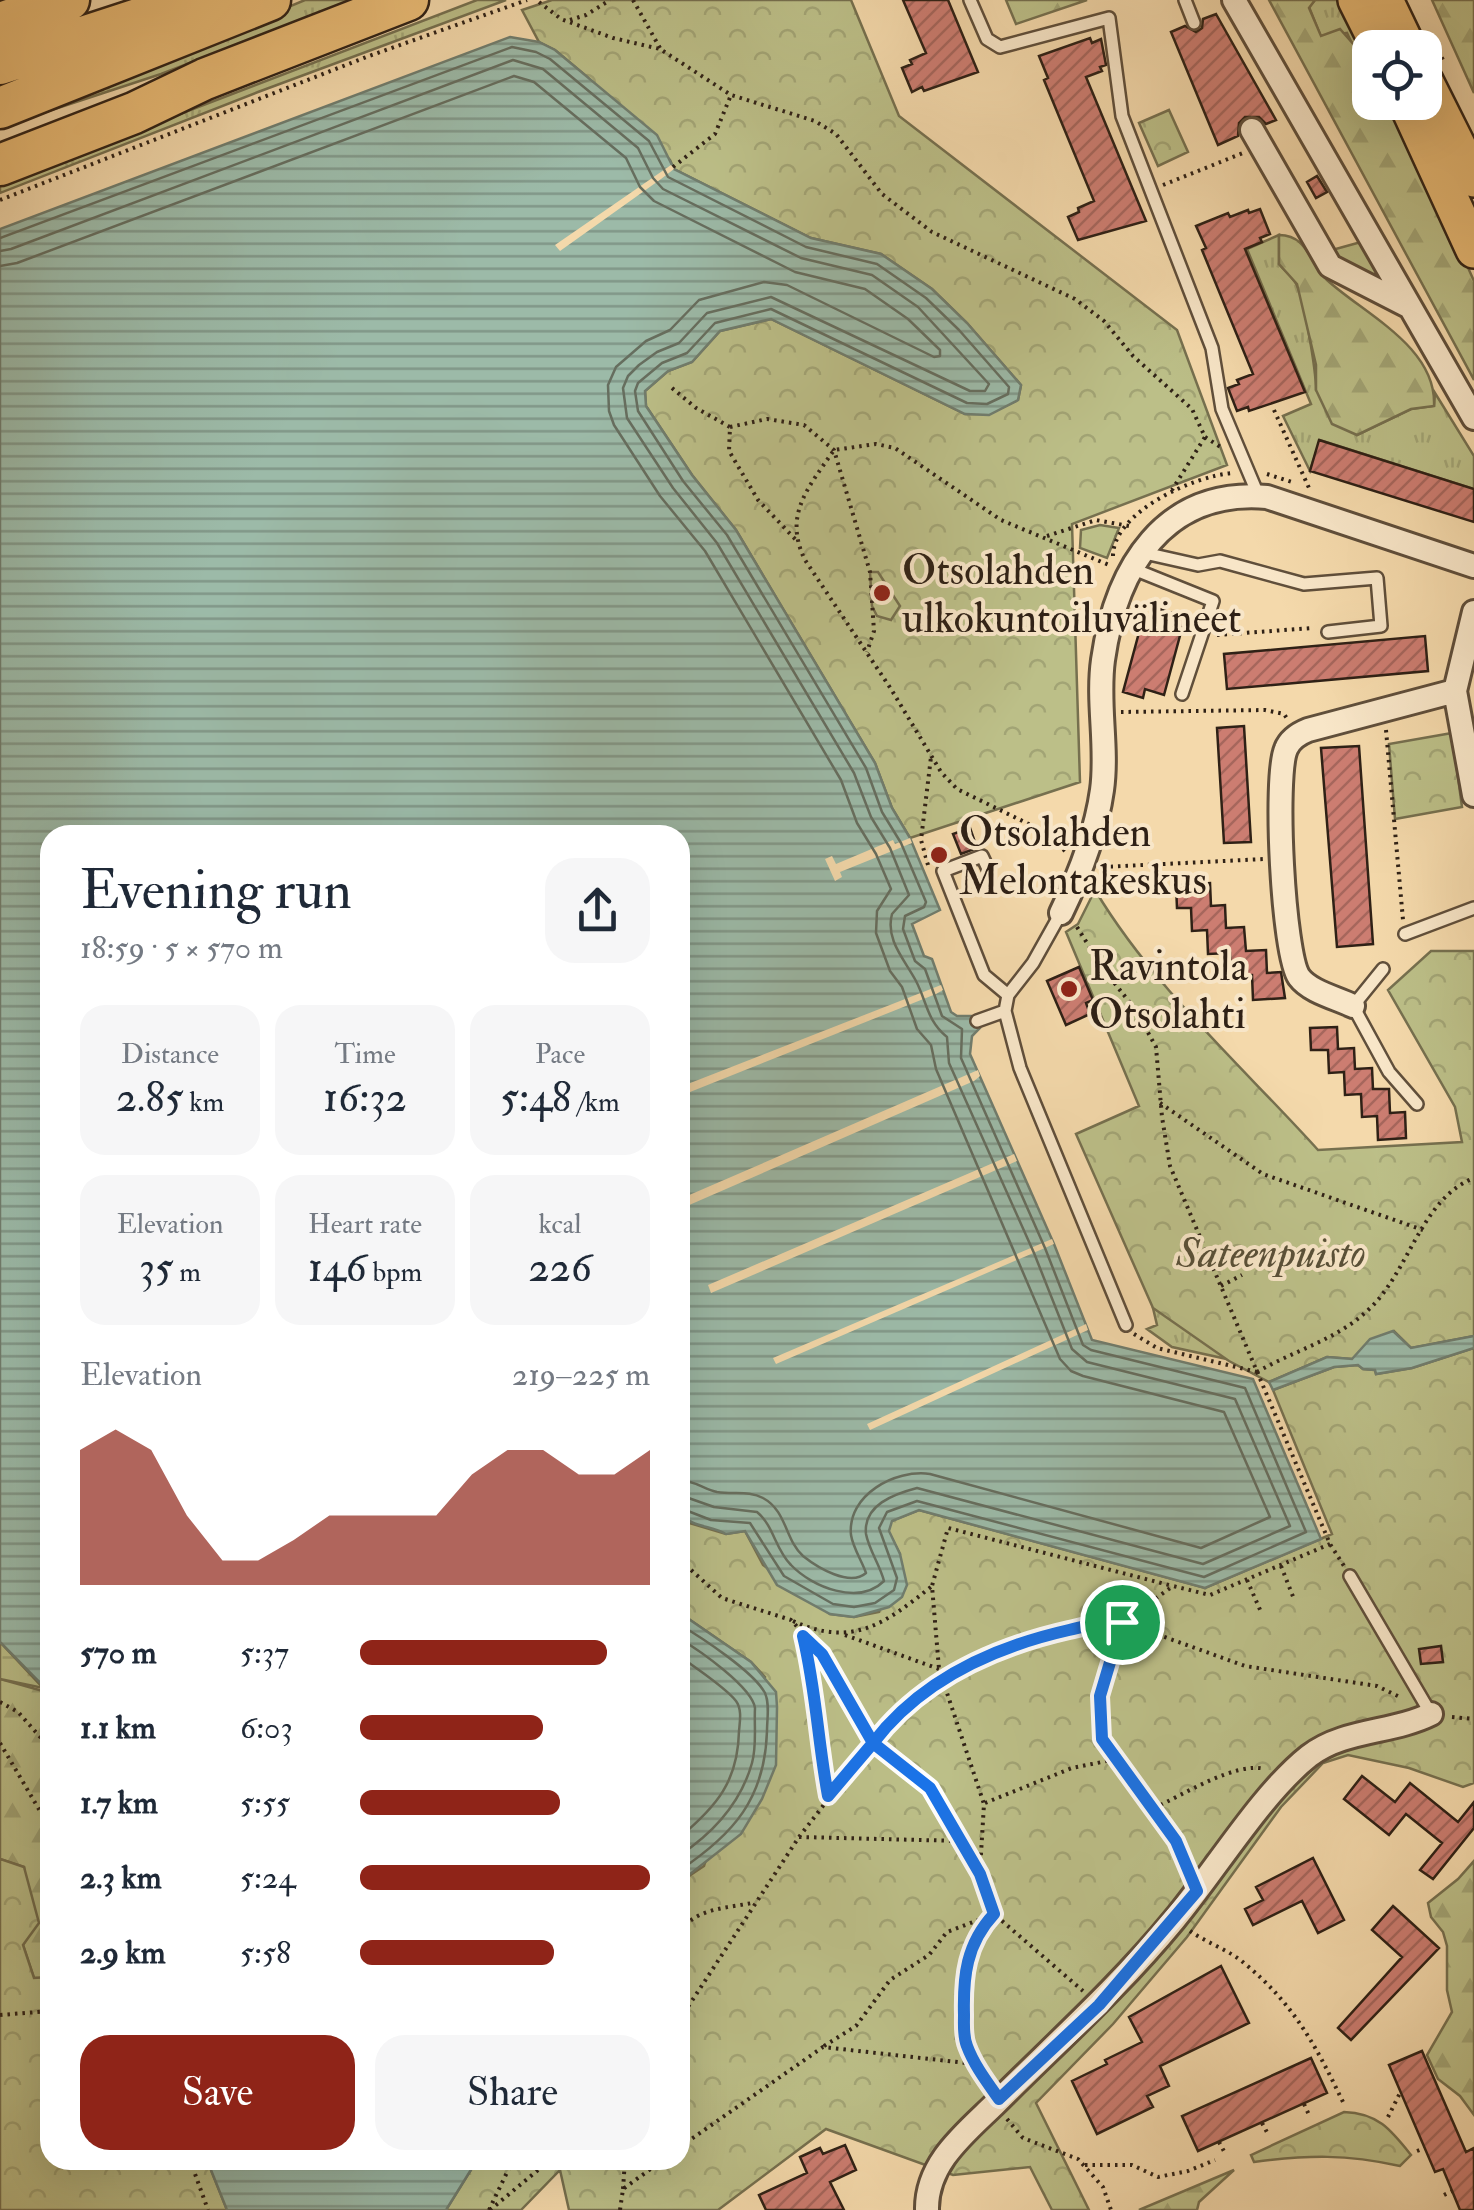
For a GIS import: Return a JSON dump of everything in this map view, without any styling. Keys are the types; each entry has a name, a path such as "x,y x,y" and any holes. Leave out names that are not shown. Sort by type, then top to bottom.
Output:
{"highway":[{"path":"0,12 31,0"},
{"path":"0,23 69,0"},
{"path":"0,64 196,0"},
{"path":"0,108 270,0"},
{"path":"0,166 134,113 205,79 408,0"},
{"path":"0,137 128,96 205,79"}],"main road":[{"path":"1356,0 1371,30"},
{"path":"1385,0 1399,30"},
{"path":"1442,115 1474,179"},
{"path":"1414,120 1474,250"}],"street":[{"path":"1234,0 1474,418"},
{"path":"1252,130 1330,266 1411,308"},
{"path":"1067,916 1100,808 1104,660 1114,609 1128,563 1171,520 1196,506 1240,496 1259,497 1474,566"},
{"path":"1474,612 1470,642 1455,691 1471,748 1474,796"},
{"path":"1353,1006 1304,982 1294,967 1278,800 1282,760 1297,735 1455,691"},
{"path":"927,2210 928,2190 940,2163 962,2136 1099,2005 1308,1757 1332,1743 1413,1723 1431,1714"}],"lane":[{"path":"970,0 986,40 1000,47 1109,18 1118,102 1212,348 1222,409 1259,497"},
{"path":"1184,0 1194,23"},
{"path":"1128,563 1220,562 1304,584 1377,578 1381,626 1328,632"},
{"path":"1128,563 1213,600 1182,694"},
{"path":"988,871 982,856 943,871 984,974 1008,995"},
{"path":"1405,934 1474,908"},
{"path":"1067,916 1008,995 1005,1011 1020,1068 1126,1326"},
{"path":"1384,969 1353,1006 1389,1072 1417,1104"},
{"path":"977,1021 1005,1011"},
{"path":"1350,1576 1431,1714"}],"path":[{"path":"0,200 369,56 528,0"},
{"path":"566,22 586,16 610,0"},
{"path":"633,0 660,49"},
{"path":"539,2 547,12 566,22 660,49 731,94 815,120 836,134 882,194 932,232 1075,299 1104,321 1132,356 1192,409 1206,437 1172,490"},
{"path":"672,168 715,134 731,94"},
{"path":"1150,190 1220,162"},
{"path":"672,388 696,408 730,427 767,419 804,425 834,450 870,572 874,631 867,652"},
{"path":"1274,410 1312,497"},
{"path":"730,427 729,450 758,500 796,540 930,757 957,789 1043,831 1072,858"},
{"path":"834,450 876,444 896,448 1001,520 1128,563"},
{"path":"796,540 798,508 834,450"},
{"path":"1044,537 1096,520 1129,526"},
{"path":"1202,634 1242,635 1308,627 1328,632"},
{"path":"1102,713 1300,711"},
{"path":"1384,711 1405,934"},
{"path":"1284,714 1297,735"},
{"path":"930,757 921,840 930,869 943,871"},
{"path":"1097,868 1283,858"},
{"path":"1067,916 1150,1033 1159,1060 1160,1104 1170,1166 1330,1544 1350,1576"},
{"path":"1160,1104 1263,1174 1423,1230"},
{"path":"1126,1326 1157,1348 1257,1372 1329,1336 1368,1311 1407,1258 1440,1203 1474,1178"},
{"path":"1221,1286 1242,1275"},
{"path":"980,1874 984,1804 940,1680 932,1586 948,1528 1210,1595 1330,1544"},
{"path":"1280,1565 1294,1599"},
{"path":"690,1569 722,1598 940,1669"},
{"path":"1246,1579 1261,1612"},
{"path":"842,1634 891,1619 932,1586"},
{"path":"1173,1586 1122,1622 1100,1696 1102,1739 1176,1841 1197,1891"},
{"path":"791,1620 822,1654 873,1743 930,1788 980,1874 994,1914 1099,2005"},
{"path":"690,2004 799,1837 892,1718 940,1680 1020,1641 1094,1624 1122,1622 1245,1666 1378,1686 1431,1714"},
{"path":"803,1636 816,1689 820,1756 828,1796"},
{"path":"0,1702 18,1712 40,1737"},
{"path":"0,1743 40,1811"},
{"path":"984,1804 1072,1768 1117,1759"},
{"path":"1154,1808 1222,1776 1254,1766 1290,1776"},
{"path":"799,1837 962,1841"},
{"path":"690,1920 706,1912 756,1902"},
{"path":"690,2140 856,2026 890,1980 929,1955 947,1932 994,1914"},
{"path":"994,1914 973,1942 962,1986 964,2036 975,2064 1023,2138 1070,2154 1085,2166 1102,2187 1111,2210"},
{"path":"1174,1920 1242,1961 1281,1999 1311,2036 1343,2102"},
{"path":"0,2015 40,2012"},
{"path":"823,2046 975,2064"},
{"path":"1388,2117 1401,2091"},
{"path":"1304,2104 1310,2117"},
{"path":"1262,2123 1268,2136"},
{"path":"1219,2142 1226,2156"},
{"path":"1417,2151 1425,2148"},
{"path":"1085,2166 1132,2166 1158,2177 1215,2160"},
{"path":"194,2170 208,2210"},
{"path":"490,2210 508,2170"},
{"path":"490,2210 538,2170"},
{"path":"620,2210 624,2170"},
{"path":"623,2189 649,2170"},
{"path":"1444,2195 1452,2191"}],"green space":[{"path":"305,0 356,0 161,74 0,127"},
{"path":"477,0 506,0 0,193 0,183"},
{"path":"552,0 851,0 899,116 1177,330 1227,465 1072,524 1080,782 910,838 892,808 875,763 736,530 692,475 646,406 645,391 668,371 692,362 720,331 771,319 965,414 989,414 1018,400 1021,385 932,289 881,254 811,238 674,169 670,160 586,76 539,42 522,10"},
{"path":"1006,0 1087,0 1016,24"},
{"path":"1269,0 1315,0 1309,8 1321,36 1340,29 1352,43 1352,120 1402,120 1474,281 1474,380"},
{"path":"1315,0 1344,0 1359,30 1352,30 1352,44 1347,33 1321,37 1309,7"},
{"path":"1432,0 1474,0 1474,93"},
{"path":"1169,110 1188,152 1158,166 1139,123"},
{"path":"1279,235 1279,264 1295,282 1302,301 1316,390 1357,435 1411,409 1434,406 1435,393 1474,456 1474,489 1320,440 1310,471 1283,416 1311,404 1247,249"},
{"path":"1279,235 1289,236 1302,245 1327,280 1411,349 1432,385 1434,406 1411,409 1357,435 1332,424 1316,390 1316,365 1297,284 1279,264"},
{"path":"1361,242 1375,277 1343,267 1332,250"},
{"path":"1100,525 1119,528 1107,558 1080,548 1081,530"},
{"name":"Otsolahden ulkokuntoiluvälineet","path":"870,572 878,572 900,606 891,620 877,616 872,606"},
{"path":"1452,733 1462,807 1395,819 1389,744"},
{"name":"Sateenpuisto","path":"1095,890 1171,993 1318,1150 1462,1142 1455,1107 1388,990 1431,951 1474,951 1474,1336 1411,1348 1394,1331 1352,1359 1327,1357 1269,1382 1229,1361 1153,1308 1076,1134 1139,1106 1066,932 1078,924"},
{"path":"1211,1285 1236,1361 1172,1347 1147,1329 1157,1325 1153,1308"},
{"path":"1474,1348 1474,1783 1463,1787 1409,1768 1348,1755 1323,1763 1281,1807 1187,1937 1113,2024 1036,2103 1089,2210 1052,2210 1030,2167 953,2175 826,2129 718,2210 569,2210 560,2170 690,2170 690,1875 704,1866 765,1677 751,1662 690,1620 690,1523 726,1534 745,1531 763,1565 830,1614 854,1617 879,1612 900,1554 888,1531 891,1521 919,1510 1205,1588 1332,1534 1273,1390 1334,1367 1358,1365 1375,1370 1376,1374 1412,1368"},
{"path":"0,1642 40,1687 0,1679"},
{"path":"0,1679 40,1690 40,1978 34,1978 23,1945 32,1930 24,1867 0,1859"},
{"path":"0,1859 24,1867 39,1923 23,1945 34,1978 40,1978 40,2170 211,2170 227,2210 0,2210"},
{"path":"1474,1861 1474,2115 1460,2096 1438,2079 1427,2055 1452,2012 1447,1990 1447,1946 1428,1903"},
{"path":"1344,2112 1383,2124 1411,2155 1400,2166 1327,2157 1254,2162 1251,2155"},
{"path":"471,2170 560,2170 521,2210 446,2210"},
{"path":"1234,2170 1199,2202 1197,2210 1139,2210"}],"water":[{"path":"510,37 539,42 555,50 657,135 674,169 811,238 881,254 932,289 967,323 1021,385 1018,400 989,415 965,414 771,319 720,331 692,362 668,371 645,391 646,406 692,475 736,530 875,763 940,910 912,924 924,956 932,959 951,1012 971,1016 980,1028 972,1036 970,1054 1092,1340 1253,1379 1321,1539 1205,1588 919,1510 892,1521 889,1531 900,1554 907,1585 902,1597 889,1607 854,1617 830,1614 777,1585 745,1531 726,1534 690,1521 690,825 40,825 40,1683 0,1642 0,229"},
{"path":"1393,1331 1411,1348 1474,1336 1474,1348 1412,1368 1376,1374 1375,1370 1358,1365 1334,1367 1273,1390 1269,1382 1327,1357 1352,1359 1370,1339"},
{"path":"690,1620 751,1662 776,1692 776,1765 741,1834 690,1874"},
{"path":"211,2170 471,2170 446,2210 227,2210"}],"pier":[{"path":"671,165 674,169 560,251 555,245"},
{"path":"910,838 912,843 840,872 842,877 835,881 825,859 832,856 836,864 893,840 895,844"},
{"path":"941,985 943,990 690,1092 690,1083"},
{"path":"978,1070 980,1076 974,1081 690,1205 690,1195"},
{"path":"1014,1154 1017,1161 711,1293 708,1285"},
{"path":"1052,1239 1054,1244 776,1364 773,1358"},
{"path":"1086,1324 1088,1330 870,1430 867,1424"}],"building":[{"path":"903,0 948,0 978,72 912,92 902,68 926,53"},
{"path":"1216,14 1276,120 1266,124 1259,117 1245,117 1239,123 1238,136 1218,145 1171,32 1185,26 1196,32 1202,28 1203,19"},
{"path":"1090,38 1092,43 1101,39 1106,65 1100,67 1102,71 1086,77 1146,221 1078,240 1068,217 1094,201 1044,80 1048,78 1039,56"},
{"path":"1317,176 1327,192 1316,198 1307,182"},
{"path":"1260,209 1270,234 1245,249 1305,392 1249,411 1248,407 1237,411 1228,388 1253,374 1202,250 1206,248 1196,226 1228,213 1230,217"},
{"path":"1319,440 1474,489 1474,522 1310,471"},
{"path":"1156,608 1185,617 1164,695 1145,689 1143,698 1123,692 1144,614 1154,617"},
{"path":"1425,636 1428,671 1227,689 1224,654"},
{"path":"1244,726 1251,842 1224,843 1217,728"},
{"path":"1359,746 1373,944 1337,947 1321,748"},
{"path":"970,828 977,848 961,854 953,834"},
{"path":"1210,883 1211,906 1225,905 1226,928 1244,927 1246,951 1266,950 1267,973 1281,972 1285,998 1253,1000 1252,975 1231,976 1230,953 1208,954 1207,930 1192,931 1191,908 1177,908 1176,885"},
{"name":"Ravintola Otsolahti","path":"1079,967 1093,1000 1086,1003 1090,1014 1066,1025 1047,981"},
{"path":"1337,1027 1338,1049 1354,1048 1355,1069 1372,1068 1373,1089 1389,1089 1390,1113 1405,1112 1406,1138 1378,1140 1377,1116 1362,1117 1361,1094 1345,1095 1344,1072 1329,1073 1328,1050 1311,1050 1310,1028"},
{"path":"1441,1646 1443,1662 1421,1664 1419,1649"},
{"path":"1362,1776 1395,1802 1410,1783 1458,1822 1474,1802 1474,1828 1433,1879 1420,1870 1442,1843 1406,1814 1389,1835 1344,1799"},
{"path":"1313,1858 1344,1920 1318,1933 1302,1901 1253,1925 1245,1909 1263,1900 1256,1887"},
{"path":"1393,1906 1439,1948 1351,2040 1338,2028 1402,1957 1372,1930"},
{"path":"1221,1966 1249,2023 1160,2066 1169,2086 1147,2096 1153,2107 1097,2134 1072,2081 1142,2042 1129,2017"},
{"path":"1422,2051 1466,2152 1474,2148 1474,2210 1460,2210 1443,2169 1435,2172 1389,2065"},
{"path":"1311,2058 1327,2093 1198,2151 1182,2116"},
{"path":"845,2145 856,2170 830,2182 844,2210 766,2210 759,2195 807,2173 800,2157 820,2148 823,2154"}],"place":[{"name":"Otsolahden ulkokuntoiluvälineet","path":"882,593"},
{"name":"Otsolahden Melontakeskus","path":"939,855"},
{"name":"Ravintola Otsolahti","path":"1069,989"}],"route":[{"path":"1122,1622 1094,1624 1010,1645 940,1680 892,1718 873,1743 822,1654 803,1636 816,1689 820,1756 828,1796 873,1743 930,1788 980,1874 994,1914 973,1942 966,1967 962,1986 964,2036 975,2064 999,2099 1099,2005 1197,1891 1176,1841 1102,1739 1100,1696 1122,1622"}]}
